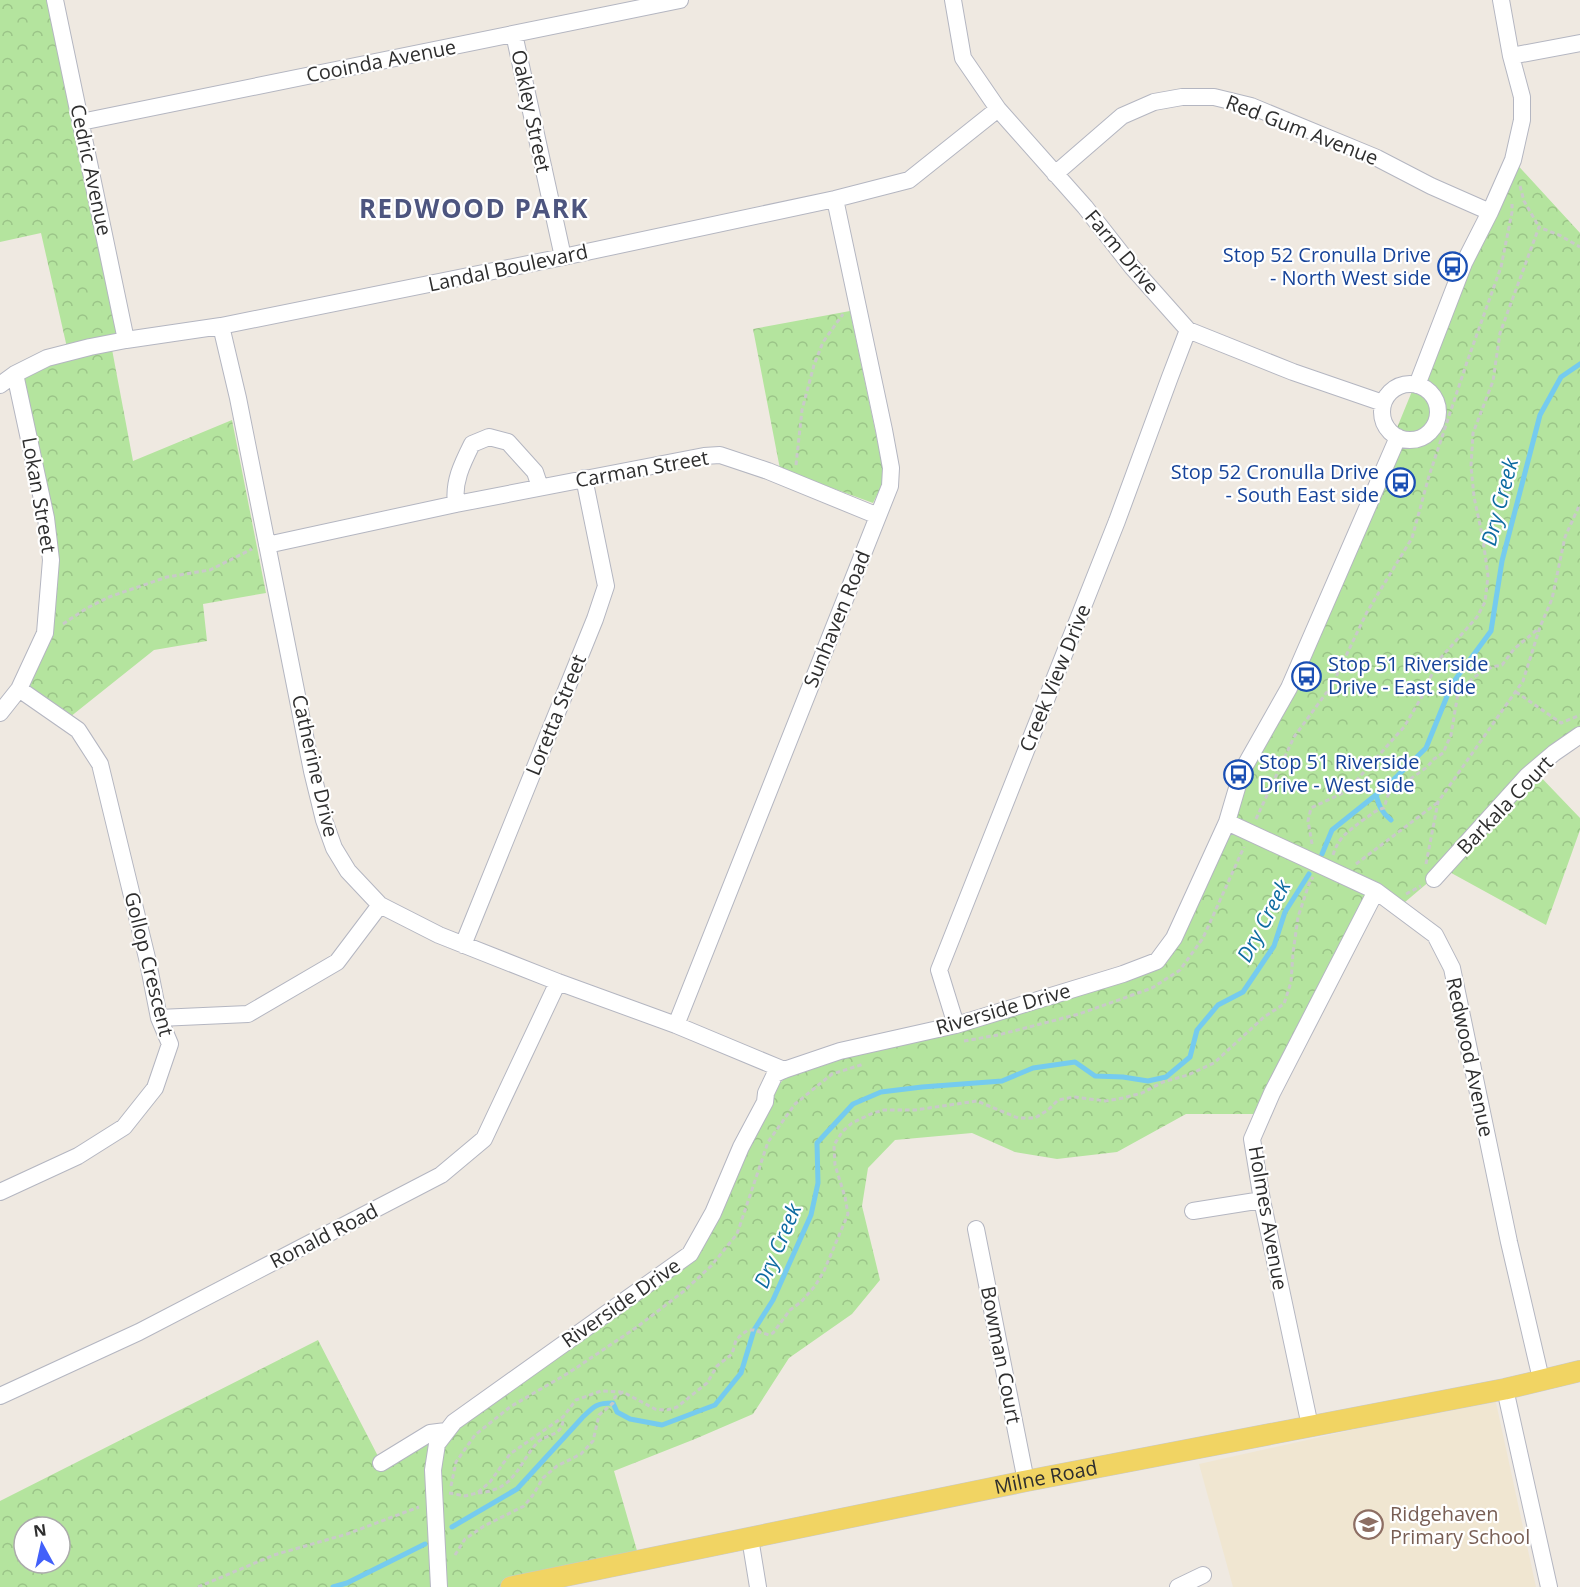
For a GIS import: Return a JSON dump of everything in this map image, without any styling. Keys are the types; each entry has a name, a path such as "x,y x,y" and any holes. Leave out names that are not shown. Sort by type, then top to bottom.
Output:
{"main road":[{"name":"Milne Road","path":"511,1587 1026,1481 1505,1389 1580,1371"}],"street":[{"name":"Cedric Avenue","path":"55,0 126,340"},
{"name":"Cooinda Avenue","path":"81,122 680,0"},
{"name":"Farm Drive","path":"953,0 963,58 998,109 1188,330 1293,372 1383,403"},
{"path":"1417,385 1464,262 1490,212 1512,160 1522,120 1522,97 1511,56 1501,0"},
{"name":"Oakley Street","path":"514,34 562,257"},
{"path":"1511,56 1580,43"},
{"name":"Red Gum Avenue","path":"1055,174 1122,116 1154,102 1182,97 1214,96 1251,106 1377,158 1431,186 1490,212"},
{"name":"Landal Boulevard","path":"0,385 15,374 47,358 90,347 221,326 562,257 835,199 909,180 998,109"},
{"name":"Sunhaven Road","path":"676,1024 890,486 891,468 835,199"},
{"name":"Catherine Drive","path":"221,326 312,771 324,820 334,848 348,871 380,905 409,921 558,982 676,1024 784,1070"},
{"name":"Creek View Drive","path":"956,1025 939,970 1117,521 1188,330"},
{"name":"Lokan Street","path":"0,713 19,689 45,633 51,560 46,518 15,374"},
{"path":"1417,385 1426,389 1433,396 1437,406 1434,426 1427,434 1418,438 1408,440 1398,437 1386,426 1383,419 1383,403 1387,395 1400,386 1417,385"},
{"path":"456,504 454,491 460,468 472,444 489,437 508,442 535,472 540,487"},
{"name":"Riverside Drive","path":"439,1587 433,1470 437,1444 454,1422 482,1400 690,1254 713,1213 741,1147 765,1102 766,1093 774,1074 840,1051 956,1025 1123,974 1157,960 1174,938 1227,822 1242,771 1289,688 1398,437"},
{"name":"Carman Street","path":"267,545 584,478 720,455 768,471 878,516"},
{"name":"Loretta Street","path":"463,945 604,594 606,586 584,478"},
{"name":"Gollop Crescent","path":"0,1192 78,1156 124,1126 155,1088 170,1044 159,1018 148,962 100,764 78,730 19,689"},
{"name":"Barkala Court","path":"1434,879 1527,776 1580,735"},
{"name":"Redwood Avenue","path":"1227,822 1376,891 1435,935 1452,969 1540,1379"},
{"name":"Holmes Avenue","path":"1310,1426 1262,1200 1252,1139 1272,1093 1376,891"},
{"path":"159,1018 248,1014 337,962 380,905"},
{"name":"Ronald Road","path":"0,1396 139,1332 441,1175 484,1139 558,982"},
{"path":"1193,1211 1262,1200"},
{"name":"Bowman Court","path":"976,1229 1026,1481"},
{"path":"1505,1389 1549,1587"},
{"name":"Riverside Drive","path":"381,1463 430,1433 446,1431"},
{"path":"750,1538 758,1587"},
{"path":"1178,1587 1203,1575"}],"path":[{"path":"1512,160 1524,201 1539,227"},
{"path":"956,1042 998,1035 1079,1014 1152,988 1180,970 1203,938 1294,737 1332,685 1367,612 1412,537 1429,476 1501,267 1512,212 1512,201"},
{"path":"795,482 802,410 814,365 823,342 856,297"},
{"path":"1336,872 1438,802 1516,692 1523,681 1540,627 1552,599 1565,537 1580,504"},
{"path":"45,633 87,608 118,594 166,577 210,570 249,550 267,545"},
{"path":"1336,872 1336,845 1345,833 1375,811 1384,808 1388,795 1443,753 1451,735 1458,693 1474,677 1492,667 1502,665 1514,649 1540,627"},
{"path":"1516,692 1561,723 1580,715"},
{"path":"1391,903 1434,879 1426,863 1438,802"},
{"path":"764,1335 748,1330 741,1335 736,1340 732,1354 717,1366 707,1383 672,1409 655,1408 623,1392 601,1391 576,1400 563,1417 510,1454 490,1482 477,1493 465,1496 449,1493 456,1462 474,1435 510,1407 570,1372 637,1326 684,1291 711,1266 737,1234 768,1142 795,1104 832,1074 873,1061"},
{"path":"450,1553 451,1560 465,1539 484,1526 524,1506 543,1478 557,1466 581,1454 593,1441 599,1415 613,1403 615,1397 623,1392"},
{"path":"477,1493 496,1489 506,1484 539,1441 555,1434 560,1429 563,1417"},
{"path":"198,1587 274,1555 347,1534 435,1501"}],"shaded area":[{"name":"Ridgehaven Primary School","path":"1495,1398 1536,1587 1233,1587 1199,1464"}],"green space":[{"path":"0,0 55,0 126,340 111,344 133,461 232,420 266,593 203,604 207,641 154,650 65,721 19,689 45,633 51,560 15,374 68,352 41,233 0,242"},
{"path":"1513,160 1580,233 1580,736 1534,770 1580,818 1580,830 1546,925 1444,869 1398,908 1376,891 1263,1114 1186,1114 1117,1152 1057,1159 1015,1152 972,1133 895,1140 868,1168 862,1206 880,1280 852,1314 789,1358 753,1414 614,1471 640,1561 511,1587 0,1587 0,1501 318,1340 381,1462 430,1433 689,1254 770,1095 788,1074 1157,960 1312,635 1456,284"},
{"path":"850,311 884,464 882,485 873,503 780,469 753,329"}],"waterway":[{"name":"Dry Creek","path":"1322,854 1332,830 1387,786 1426,748 1452,684 1491,631 1502,561 1540,415 1561,377 1580,364"},
{"path":"1376,795 1381,809 1391,820"},
{"name":"Dry Creek","path":"452,1527 517,1489 582,1418 596,1406 613,1403 617,1412 630,1419 662,1425 715,1405 741,1373 754,1330 773,1300 811,1215 818,1183 817,1143 853,1104 881,1092 1002,1081 1033,1068 1075,1062 1095,1076 1148,1081 1166,1077 1190,1057 1197,1030 1218,1005 1243,992 1274,946 1285,912 1309,874"},
{"name":"Dry Creek","path":"333,1587 347,1583 425,1544"}],"place":[{"name":"Stop 52 Cronulla Drive - North West side","path":"1452,266"},
{"name":"Stop 52 Cronulla Drive - South East side","path":"1400,483"},
{"name":"Stop 51 Riverside Drive - East side","path":"1307,676"},
{"name":"Stop 51 Riverside Drive - West side","path":"1238,774"},
{"name":"Ridgehaven Primary School","path":"1369,1525"}],"district":[{"name":"REDWOOD PARK","path":"474,209"}]}
